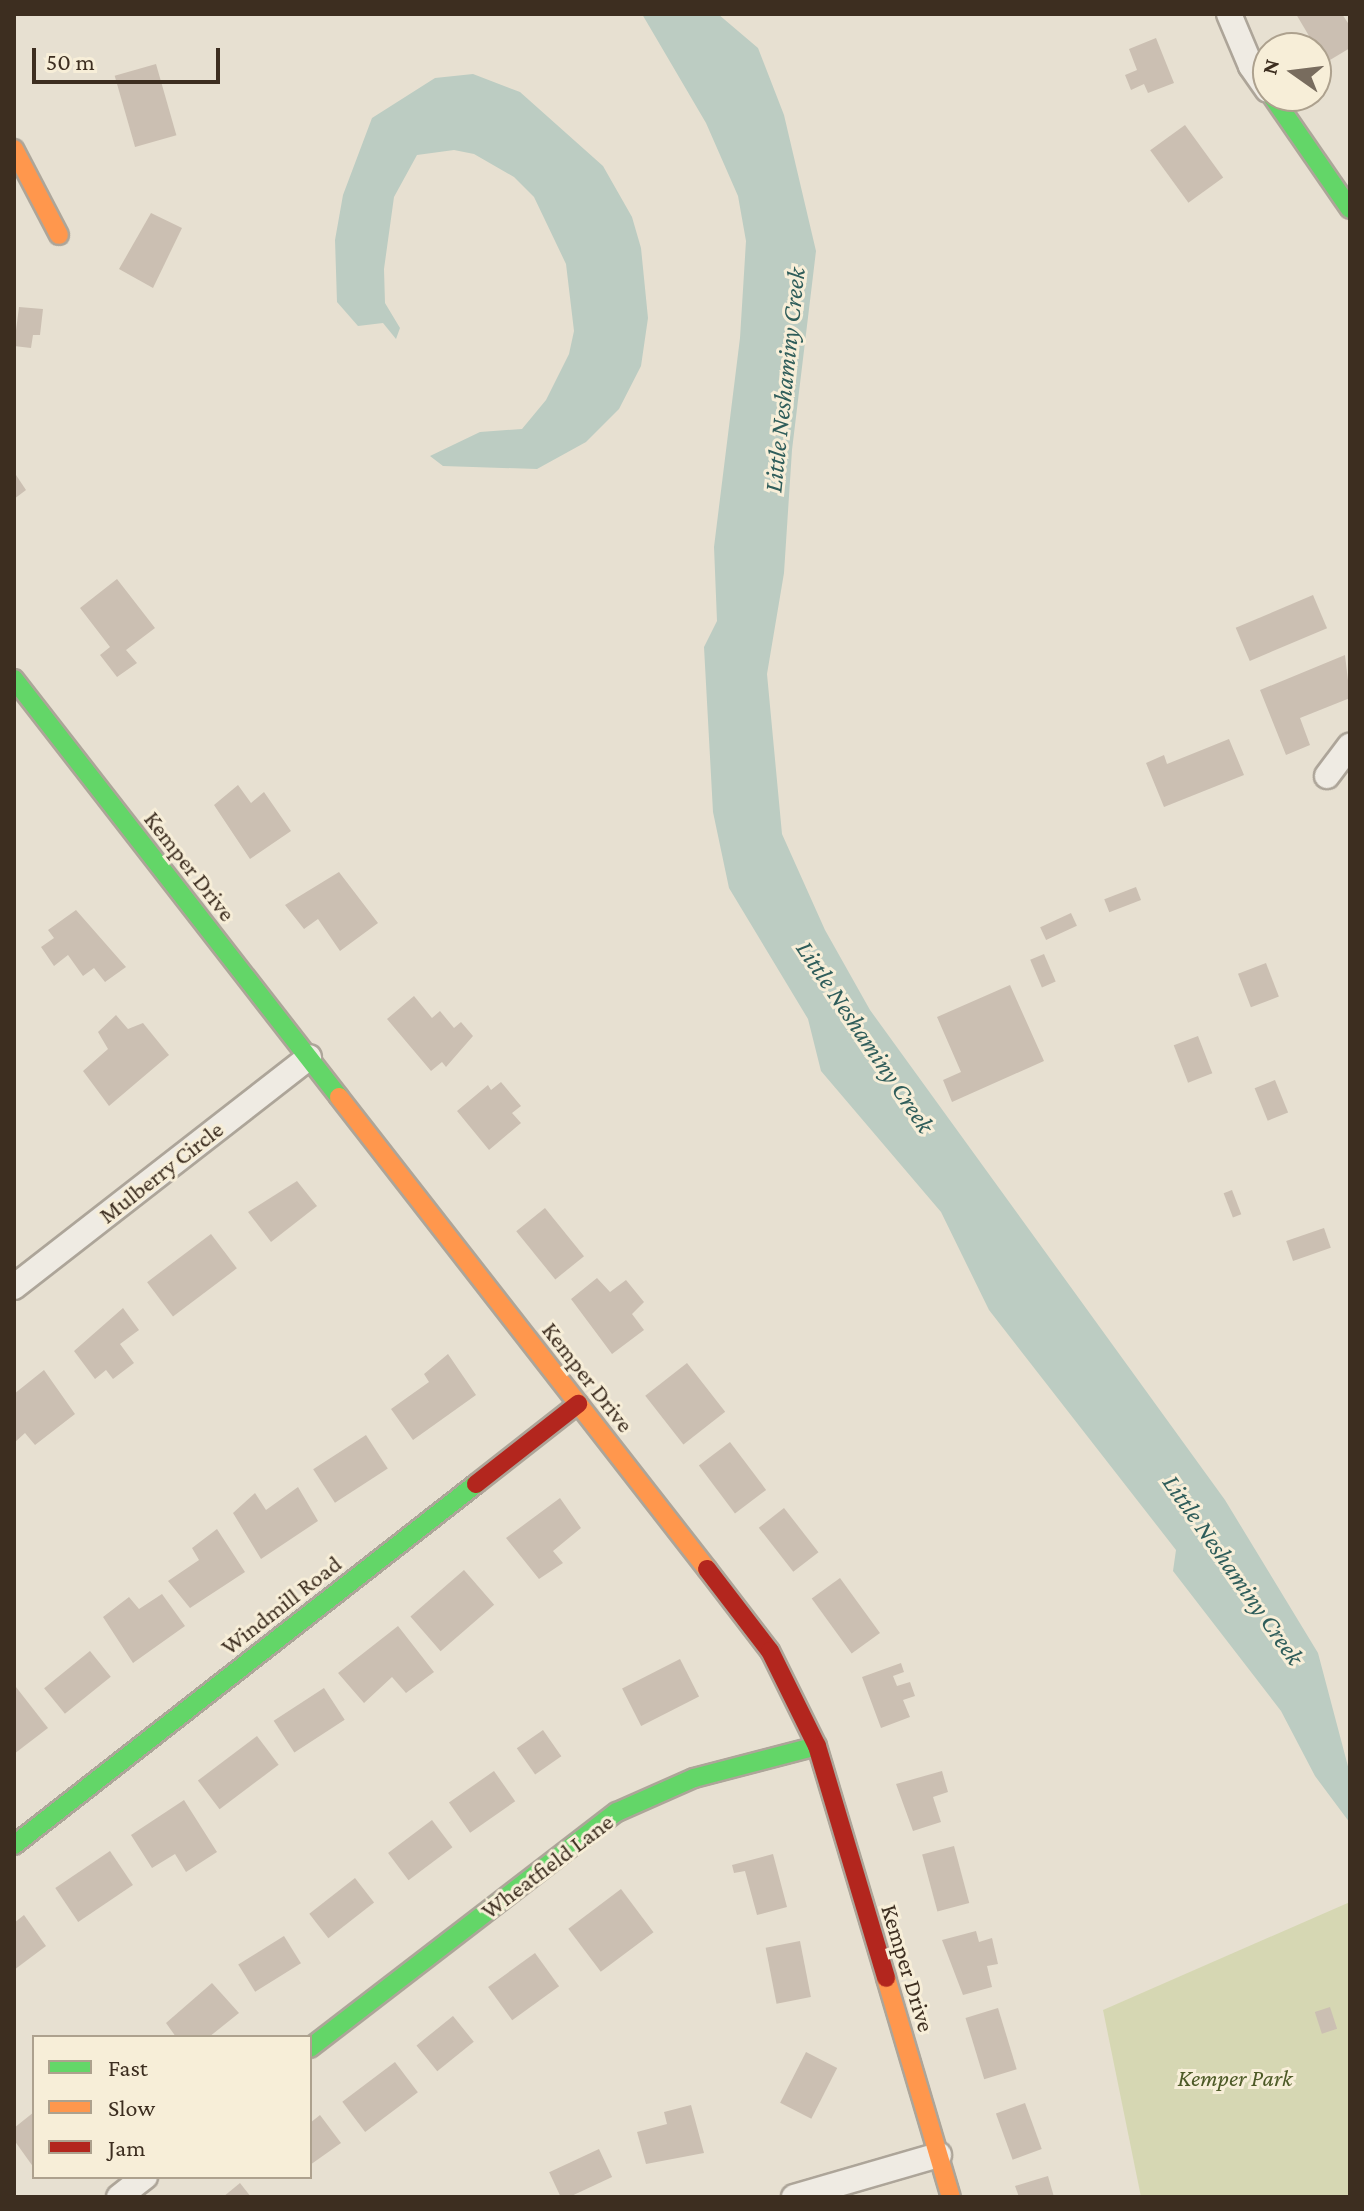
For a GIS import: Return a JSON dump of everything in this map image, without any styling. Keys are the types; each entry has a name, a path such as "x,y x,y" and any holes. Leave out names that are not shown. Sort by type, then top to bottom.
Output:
{"street":[{"path":"1229,14 1252,67"},
{"path":"1283,112 1350,209"},
{"path":"14,149 59,235"},
{"name":"Kemper Drive","path":"14,679 23,707 309,1057 770,1651 817,1746 951,2197"},
{"path":"1327,776 1350,746"},
{"name":"Mulberry Circle","path":"14,1287 309,1057"},
{"name":"Windmill Road","path":"14,1845 578,1404"},
{"name":"Wheatfield Lane","path":"312,2046 617,1812 694,1778 817,1746"},
{"path":"794,2197 939,2155"},
{"path":"119,2197 142,2179"}],"green space":[{"name":"Kemper Park","path":"1350,1902 1350,2197 1141,2197 1103,2010"}],"water":[{"name":"Little Neshaminy Creek","path":"642,14 718,14 758,48 784,115 816,251 792,450 784,573 767,674 782,834 825,930 870,1010 1225,1500 1318,1653 1350,1774 1350,1823 1315,1776 1281,1711 1173,1571 1176,1550 989,1310 941,1212 821,1071 808,1019 729,888 713,812 704,647 717,621 714,547 740,338 746,241 738,196 706,123"},
{"path":"473,74 520,92 603,166 632,217 641,248 648,318 641,366 619,409 586,442 537,469 443,466 430,456 480,432 522,429 546,400 569,354 574,331 566,264 534,197 514,177 474,154 454,150 417,155 394,197 384,269 385,303 400,328 396,339 383,323 358,326 337,302 335,240 343,195 372,118 435,78"}],"building":[{"path":"1296,14 1342,14 1350,26 1350,48 1332,59 1332,32 1307,32"},
{"path":"1156,38 1174,83 1148,93 1144,84 1131,90 1125,75 1137,70 1129,49"},
{"path":"156,64 176,135 135,147 115,76"},
{"path":"1185,125 1223,178 1188,203 1150,150"},
{"path":"151,213 182,228 153,288 119,269"},
{"path":"19,307 43,309 40,335 33,335 31,348 14,346"},
{"path":"14,472 26,490 14,499"},
{"path":"117,579 155,628 126,650 137,663 117,677 100,655 110,647 80,608"},
{"path":"1313,595 1327,628 1250,661 1236,628"},
{"path":"1345,655 1350,698 1300,718 1310,745 1286,755 1260,690"},
{"path":"1229,739 1244,775 1164,807 1146,763 1164,755 1167,764"},
{"path":"238,785 251,803 264,792 291,831 250,859 214,805"},
{"path":"339,872 378,923 340,951 318,919 304,929 285,905"},
{"path":"1136,887 1141,900 1109,912 1104,899"},
{"path":"76,910 126,967 105,982 94,968 83,976 68,955 54,966 41,947 54,938 48,930"},
{"path":"1071,913 1077,926 1046,940 1040,927"},
{"path":"1044,954 1056,982 1042,987 1030,960"},
{"path":"1266,963 1279,997 1251,1007 1238,974"},
{"path":"1010,985 1044,1061 952,1102 943,1080 961,1072 937,1017"},
{"path":"414,996 432,1018 440,1011 454,1028 461,1022 473,1036 446,1067 442,1062 431,1071 387,1019"},
{"path":"116,1015 128,1029 143,1023 169,1055 109,1106 83,1071 108,1049 98,1032"},
{"path":"1198,1036 1212,1073 1188,1083 1174,1045"},
{"path":"1275,1080 1288,1112 1268,1121 1255,1088"},
{"path":"501,1082 521,1106 512,1113 521,1123 489,1150 457,1111 488,1085 491,1090"},
{"path":"297,1181 317,1206 271,1242 248,1212"},
{"path":"1232,1190 1241,1214 1233,1217 1224,1193"},
{"path":"545,1208 584,1256 555,1279 516,1231"},
{"path":"1324,1228 1331,1248 1293,1261 1286,1241"},
{"path":"211,1234 237,1268 173,1316 147,1282"},
{"path":"597,1278 610,1292 626,1280 644,1302 632,1314 644,1330 612,1354 571,1299"},
{"path":"123,1308 139,1330 120,1344 134,1363 113,1379 106,1370 95,1379 74,1351"},
{"path":"448,1354 476,1395 413,1440 391,1409 429,1382 424,1374"},
{"path":"687,1363 725,1412 683,1444 645,1396"},
{"path":"44,1370 75,1414 35,1445 25,1433 14,1443 14,1394"},
{"path":"366,1435 388,1469 335,1503 313,1469"},
{"path":"730,1442 766,1490 735,1513 699,1465"},
{"path":"298,1487 318,1521 261,1559 233,1513 255,1493 266,1510"},
{"path":"560,1498 581,1528 553,1551 563,1563 539,1579 506,1538"},
{"path":"784,1508 818,1552 793,1572 759,1528"},
{"path":"217,1529 245,1572 190,1608 168,1581 199,1560 192,1548"},
{"path":"464,1570 494,1605 441,1651 410,1617"},
{"path":"840,1578 880,1633 852,1654 812,1599"},
{"path":"162,1594 185,1626 133,1663 103,1617 129,1597 139,1609"},
{"path":"398,1626 434,1672 406,1693 392,1677 364,1703 338,1673"},
{"path":"90,1651 111,1677 65,1714 44,1688"},
{"path":"680,1659 699,1696 641,1726 622,1689"},
{"path":"901,1663 904,1672 893,1676 897,1686 910,1682 915,1696 903,1700 910,1717 881,1728 862,1677"},
{"path":"14,1688 48,1728 14,1754"},
{"path":"324,1688 345,1720 294,1753 274,1721"},
{"path":"543,1730 561,1756 535,1775 517,1748"},
{"path":"257,1736 279,1765 220,1809 198,1781"},
{"path":"494,1771 515,1801 470,1833 449,1803"},
{"path":"942,1771 948,1792 933,1797 941,1822 913,1831 896,1784"},
{"path":"184,1800 217,1852 186,1872 175,1854 152,1868 131,1835"},
{"path":"432,1820 452,1847 409,1880 388,1853"},
{"path":"954,1846 969,1903 937,1912 922,1855"},
{"path":"110,1851 133,1885 78,1922 55,1888"},
{"path":"773,1854 787,1907 757,1915 745,1871 734,1873 732,1865"},
{"path":"355,1878 374,1902 328,1938 309,1914"},
{"path":"621,1889 653,1932 601,1972 568,1929"},
{"path":"24,1915 46,1946 14,1970 14,1923"},
{"path":"976,1931 979,1942 992,1938 998,1964 987,1966 992,1987 963,1995 942,1940"},
{"path":"284,1936 301,1963 255,1992 238,1965"},
{"path":"800,1941 811,1997 777,2004 766,1948"},
{"path":"535,1953 559,1986 512,2020 488,1987"},
{"path":"212,1983 239,2013 212,2035 175,2035 166,2023"},
{"path":"1330,2007 1337,2029 1322,2034 1315,2012"},
{"path":"998,2008 1017,2069 984,2079 965,2018"},
{"path":"453,2016 474,2042 437,2071 416,2046"},
{"path":"806,2052 837,2068 811,2119 780,2103"},
{"path":"395,2062 418,2092 365,2132 342,2102"},
{"path":"1025,2103 1042,2149 1013,2160 996,2114"},
{"path":"691,2105 704,2153 646,2164 637,2132 667,2124 664,2112"},
{"path":"32,2114 32,2165 14,2140 14,2128"},
{"path":"320,2115 341,2143 312,2164 312,2121"},
{"path":"599,2149 612,2177 569,2197 561,2197 549,2172"},
{"path":"1048,2176 1054,2197 1019,2197 1015,2186"},
{"path":"240,2183 251,2197 223,2197"}],"traffic: fast":[{"path":"1283,112 1350,209"},
{"path":"14,679 339,1097"},
{"path":"14,1845 476,1484"},
{"path":"312,2046 617,1812 694,1778 817,1746"}],"traffic: slow":[{"path":"14,149 59,235"},
{"path":"339,1097 707,1569"},
{"path":"886,1978 951,2197"}],"traffic: jam":[{"path":"476,1484 578,1404"},
{"path":"707,1569 770,1651 817,1746 886,1978"}]}
